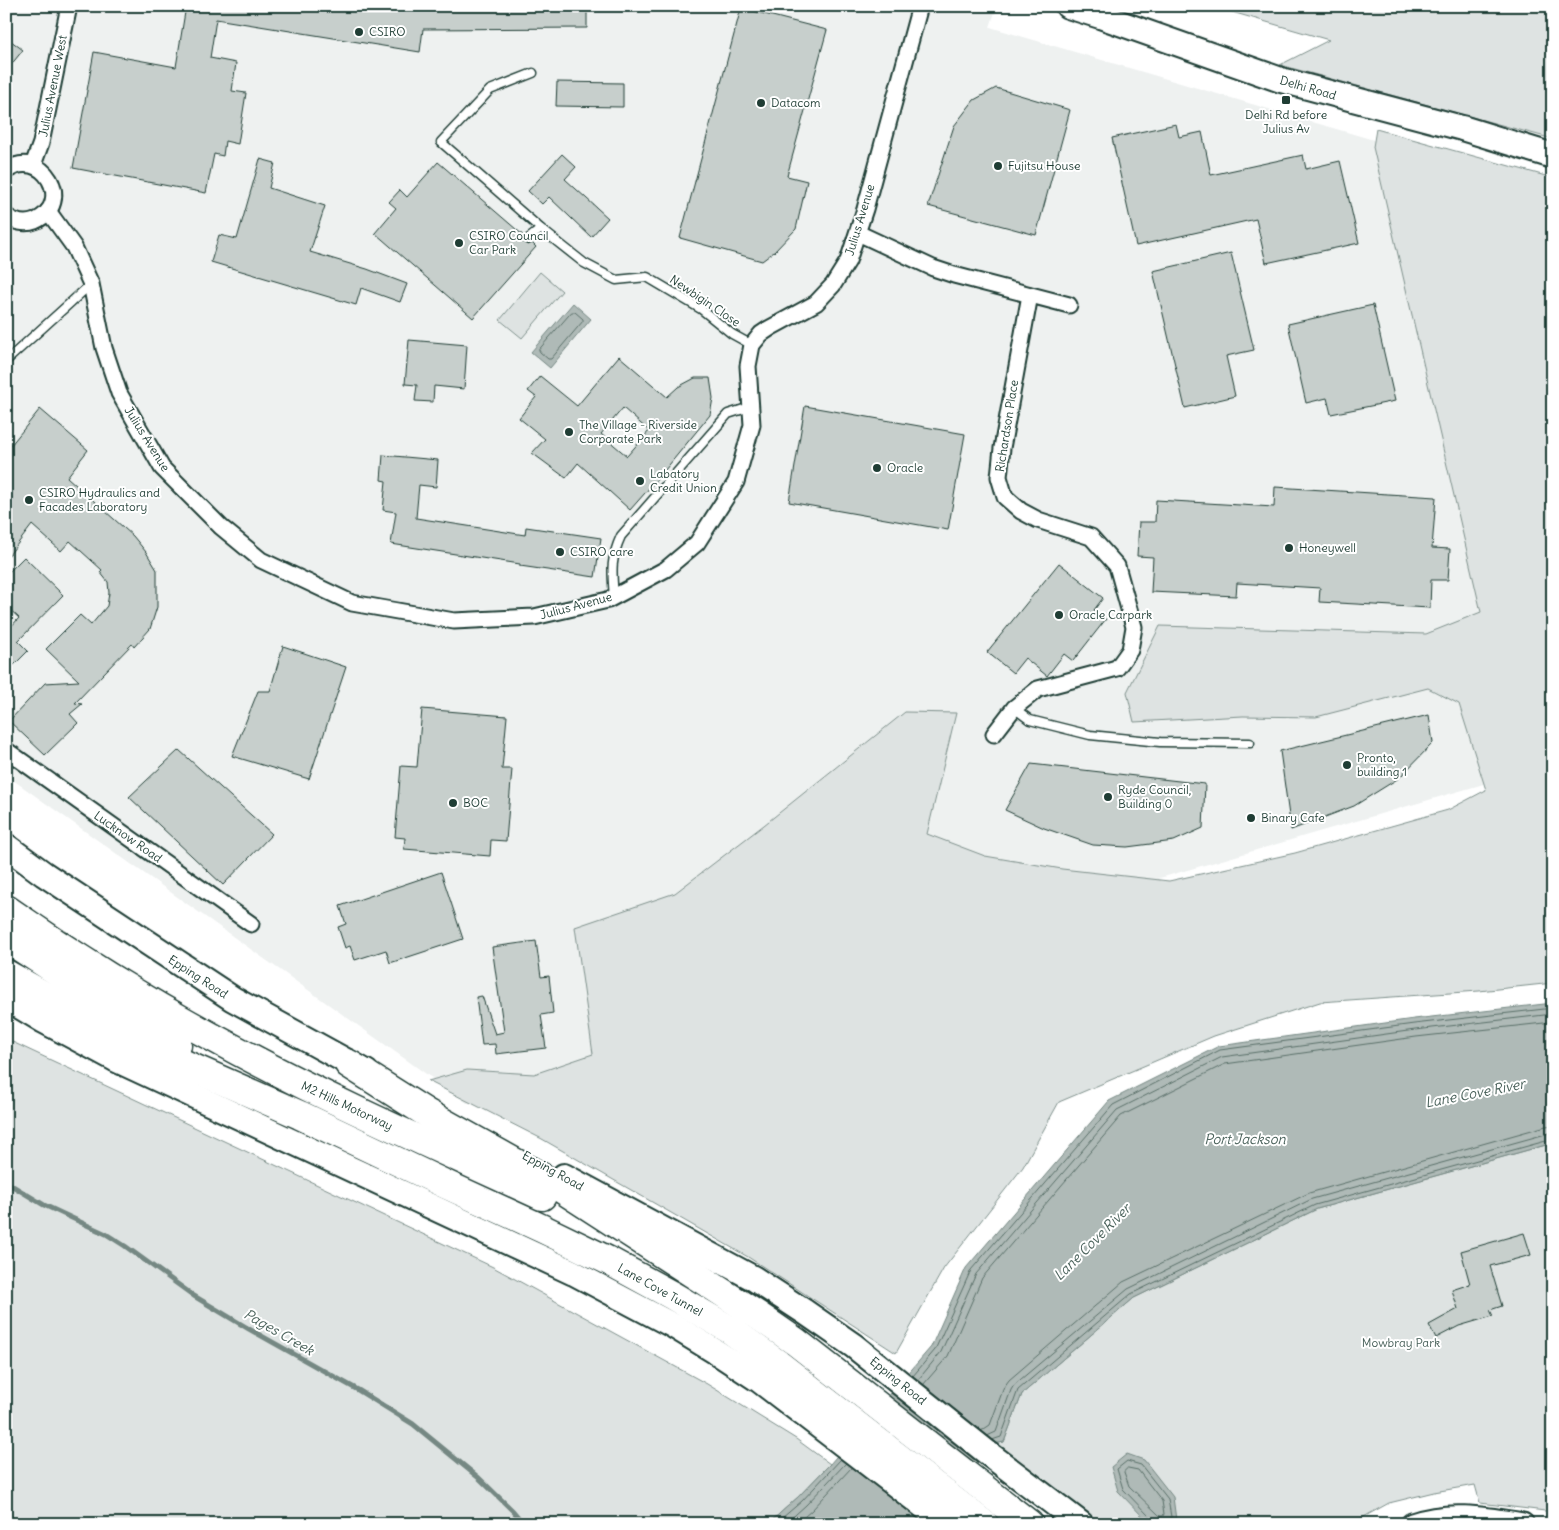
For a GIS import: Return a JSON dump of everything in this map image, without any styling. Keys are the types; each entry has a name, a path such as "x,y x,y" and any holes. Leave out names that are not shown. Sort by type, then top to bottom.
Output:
{"highway":[{"name":"M2 Hills Motorway","path":"6,909 107,976 237,1051 310,1088 547,1199 614,1232 701,1279"},
{"path":"6,938 118,1011 300,1115"},
{"path":"6,974 72,1011 132,1041 300,1115"},
{"path":"349,1064 428,1114 559,1187 788,1337 1029,1524"},
{"name":"Lane Cove Tunnel","path":"300,1115 447,1186 543,1229 673,1296 732,1332 778,1364 983,1524"}],"main road":[{"name":"Delhi Road","path":"1068,6 1281,80 1462,128 1553,156"},
{"name":"Epping Road","path":"6,846 44,874 233,999 349,1064 521,1153 753,1278 854,1346 1082,1524"},
{"path":"6,998 44,1021 115,1059 574,1272 674,1326 718,1352 759,1380 947,1524"},
{"path":"1412,1524 1434,1518 1454,1516 1473,1516 1523,1524"}],"street":[{"name":"Julius Avenue West","path":"33,165 42,143 69,6"},
{"name":"Julius Avenue","path":"48,212 74,247 91,284 104,348 119,393 162,468 221,527 261,560 352,603 454,621 534,618 608,600 666,569 697,543 736,482 752,425 748,366 752,345 761,334 816,303 826,294 848,261 858,233 920,6"},
{"path":"6,171 18,165 33,165 42,170 53,185 53,199 48,212 40,218 31,222 21,223 10,220 6,216"},
{"path":"858,233 933,268 1070,305"},
{"name":"Richardson Place","path":"994,734 1014,708 1038,689 1118,668 1130,650 1134,627 1117,566 1091,537 1038,520 1020,511 1005,497 999,476 1030,295"},
{"name":"Lucknow Road","path":"6,750 251,924"}],"lane":[{"path":"528,239 541,228 441,142 490,90 532,72"},
{"name":"Newbigin Close","path":"541,228 584,263 616,280 647,277 701,309 732,334 752,345"},
{"path":"6,361 91,284"},
{"path":"614,597 612,570 614,550 621,536 728,414 750,407"},
{"path":"1014,708 1030,720 1090,735 1160,742 1250,743"}],"shaded area":[{"path":"6,6 997,6 990,27 1418,153 1553,696 1553,764 974,932 778,1056 467,1103 6,775"}],"green space":[{"path":"1211,6 1553,6 1553,139 1280,65 1329,40"},
{"path":"1376,129 1553,178 1553,983 1479,991 1320,1002 1214,1036 1059,1102 1023,1167 944,1268 896,1353 748,1257 542,1139 428,1081 467,1070 534,1074 593,1054 575,927 675,893 764,825 905,712 956,713 927,834 985,856 1062,869 1169,881 1295,853 1448,810 1486,790 1459,704 1428,688 1316,717 1243,716 1134,722 1127,692 1160,626 1426,634 1481,612 1373,147"},
{"path":"540,272 562,291 522,338 500,320"},
{"path":"6,1039 493,1267 707,1384 796,1439 830,1464 768,1524 6,1524"},
{"name":"Mowbray Park","path":"1553,1143 1553,1512 1480,1503 1475,1485 1434,1492 1389,1503 1351,1524 1102,1524 994,1444 1004,1442 1022,1394 1134,1298 1317,1209"}],"water":[{"path":"573,303 591,319 550,368 531,352"},
{"name":"Port Jackson","path":"1553,1003 1553,1143 1317,1209 1134,1298 1022,1394 1004,1442 994,1444 915,1524 768,1524 830,1464 931,1347 966,1268 1109,1101 1219,1046 1414,1019"},
{"path":"1127,1454 1144,1460 1173,1497 1176,1520 1171,1524 1157,1524 1147,1521 1118,1491 1111,1467"}],"building":[{"path":"186,6 587,6 587,28 423,29 420,52 216,19 210,58 236,63 232,91 246,93 238,144 225,141 223,156 214,154 206,193 73,168 94,52 176,67"},
{"name":"Datacom","path":"741,8 827,30 787,176 807,181 796,229 774,252 762,261 680,238"},
{"path":"6,37 23,50 6,71"},
{"path":"557,82 623,83 623,107 556,106"},
{"name":"Fujitsu House","path":"996,88 1070,110 1036,235 928,206 954,126 974,100"},
{"path":"1176,124 1179,137 1202,132 1211,175 1303,155 1306,169 1340,161 1359,243 1266,263 1256,219 1136,246 1112,138"},
{"path":"562,154 576,167 565,179 608,218 591,237 549,197 542,204 528,191"},
{"path":"260,159 275,163 269,188 325,206 310,252 367,269 407,284 400,302 361,288 356,305 211,262 219,235 237,239"},
{"name":"CSIRO Council Car Park","path":"438,162 524,236 522,239 524,243 528,245 532,243 536,247 473,318 375,233 396,208 389,202 400,190 407,197"},
{"path":"1231,253 1254,350 1226,356 1235,396 1185,408 1153,271"},
{"path":"1373,305 1395,401 1331,414 1327,398 1306,403 1288,324"},
{"path":"409,340 467,345 464,389 434,386 433,402 415,401 417,385 405,384"},
{"name":"The Village - Riverside Corporate Park","path":"619,356 667,397 678,387 695,378 710,378 713,398 710,415 630,510 578,463 566,478 532,453 545,439 519,418 536,397 528,391 540,376 577,406","holes":["623,408 649,431 627,456 601,434"]},
{"name":"Oracle","path":"805,406 965,434 948,530 789,502"},
{"path":"40,409 88,450 67,477 133,536 157,570 157,607 150,629 134,647 132,644 75,703 82,704 70,714 78,723 45,755 9,721 45,683 79,681 46,649 80,615 91,625 107,606 109,593 108,582 100,572 102,570 70,541 61,551 32,525 6,559 6,451"},
{"path":"383,455 438,460 436,487 419,485 416,518 525,535 526,527 601,538 595,577 391,544 396,512 383,510 386,481 381,480"},
{"name":"Honeywell","path":"1275,487 1436,497 1432,548 1450,549 1448,580 1431,580 1430,608 1319,602 1320,588 1237,583 1236,596 1151,592 1153,557 1137,556 1139,522 1155,522 1156,500 1274,507"},
{"path":"24,557 63,595 18,641 28,651 6,673 6,630 19,618 6,606 6,575"},
{"name":"Oracle Carpark","path":"1059,563 1103,598 1094,610 1106,619 1073,661 1064,654 1047,676 1025,658 1013,673 987,652"},
{"path":"283,646 346,667 309,779 232,756 258,691 270,691"},
{"name":"BOC","path":"422,709 507,716 502,769 512,769 506,841 491,840 490,856 404,849 405,838 395,837 401,766 417,767"},
{"name":"Pronto, building 1","path":"1429,715 1433,743 1399,778 1354,806 1291,830 1280,751"},
{"path":"179,750 272,834 223,885 129,797"},
{"name":"Ryde Council, Building 0","path":"1031,764 1205,784 1203,828 1174,841 1127,847 1093,845 1044,828 1005,810"},
{"path":"441,872 463,939 390,963 386,950 355,960 350,946 345,948 338,927 346,924 340,906"},
{"path":"536,941 541,977 549,976 553,1013 541,1015 546,1048 496,1054 495,1044 482,1045 476,997 482,996 495,1034 504,1032 492,947"},
{"path":"1524,1233 1531,1255 1490,1266 1502,1306 1490,1310 1493,1316 1459,1326 1436,1338 1429,1325 1458,1309 1452,1290 1470,1284 1461,1251"}],"waterway":[{"name":"Pages Creek","path":"6,1182 44,1205 106,1234 194,1296 358,1390 413,1424 479,1478 524,1524"}],"place":[{"name":"CSIRO","path":"359,32"},
{"name":"Delhi Rd before Julius Av","path":"1286,100"},
{"name":"Datacom","path":"761,103"},
{"name":"Fujitsu House","path":"998,166"},
{"name":"CSIRO Council Car Park","path":"459,243"},
{"name":"The Village - Riverside Corporate Park","path":"569,432"},
{"name":"Oracle","path":"877,468"},
{"name":"Labatory Credit Union","path":"640,481"},
{"name":"CSIRO Hydraulics and Facades Laboratory","path":"29,500"},
{"name":"Honeywell","path":"1289,548"},
{"name":"CSIRO care","path":"560,552"},
{"name":"Oracle Carpark","path":"1059,615"},
{"name":"Pronto, building 1","path":"1347,765"},
{"name":"Ryde Council, Building 0","path":"1108,797"},
{"name":"BOC","path":"453,803"},
{"name":"Binary Cafe","path":"1251,818"}],"water label":[{"name":"Lane Cove River","path":"1475,1093"},
{"name":"Lane Cove River","path":"1092,1242"}]}
